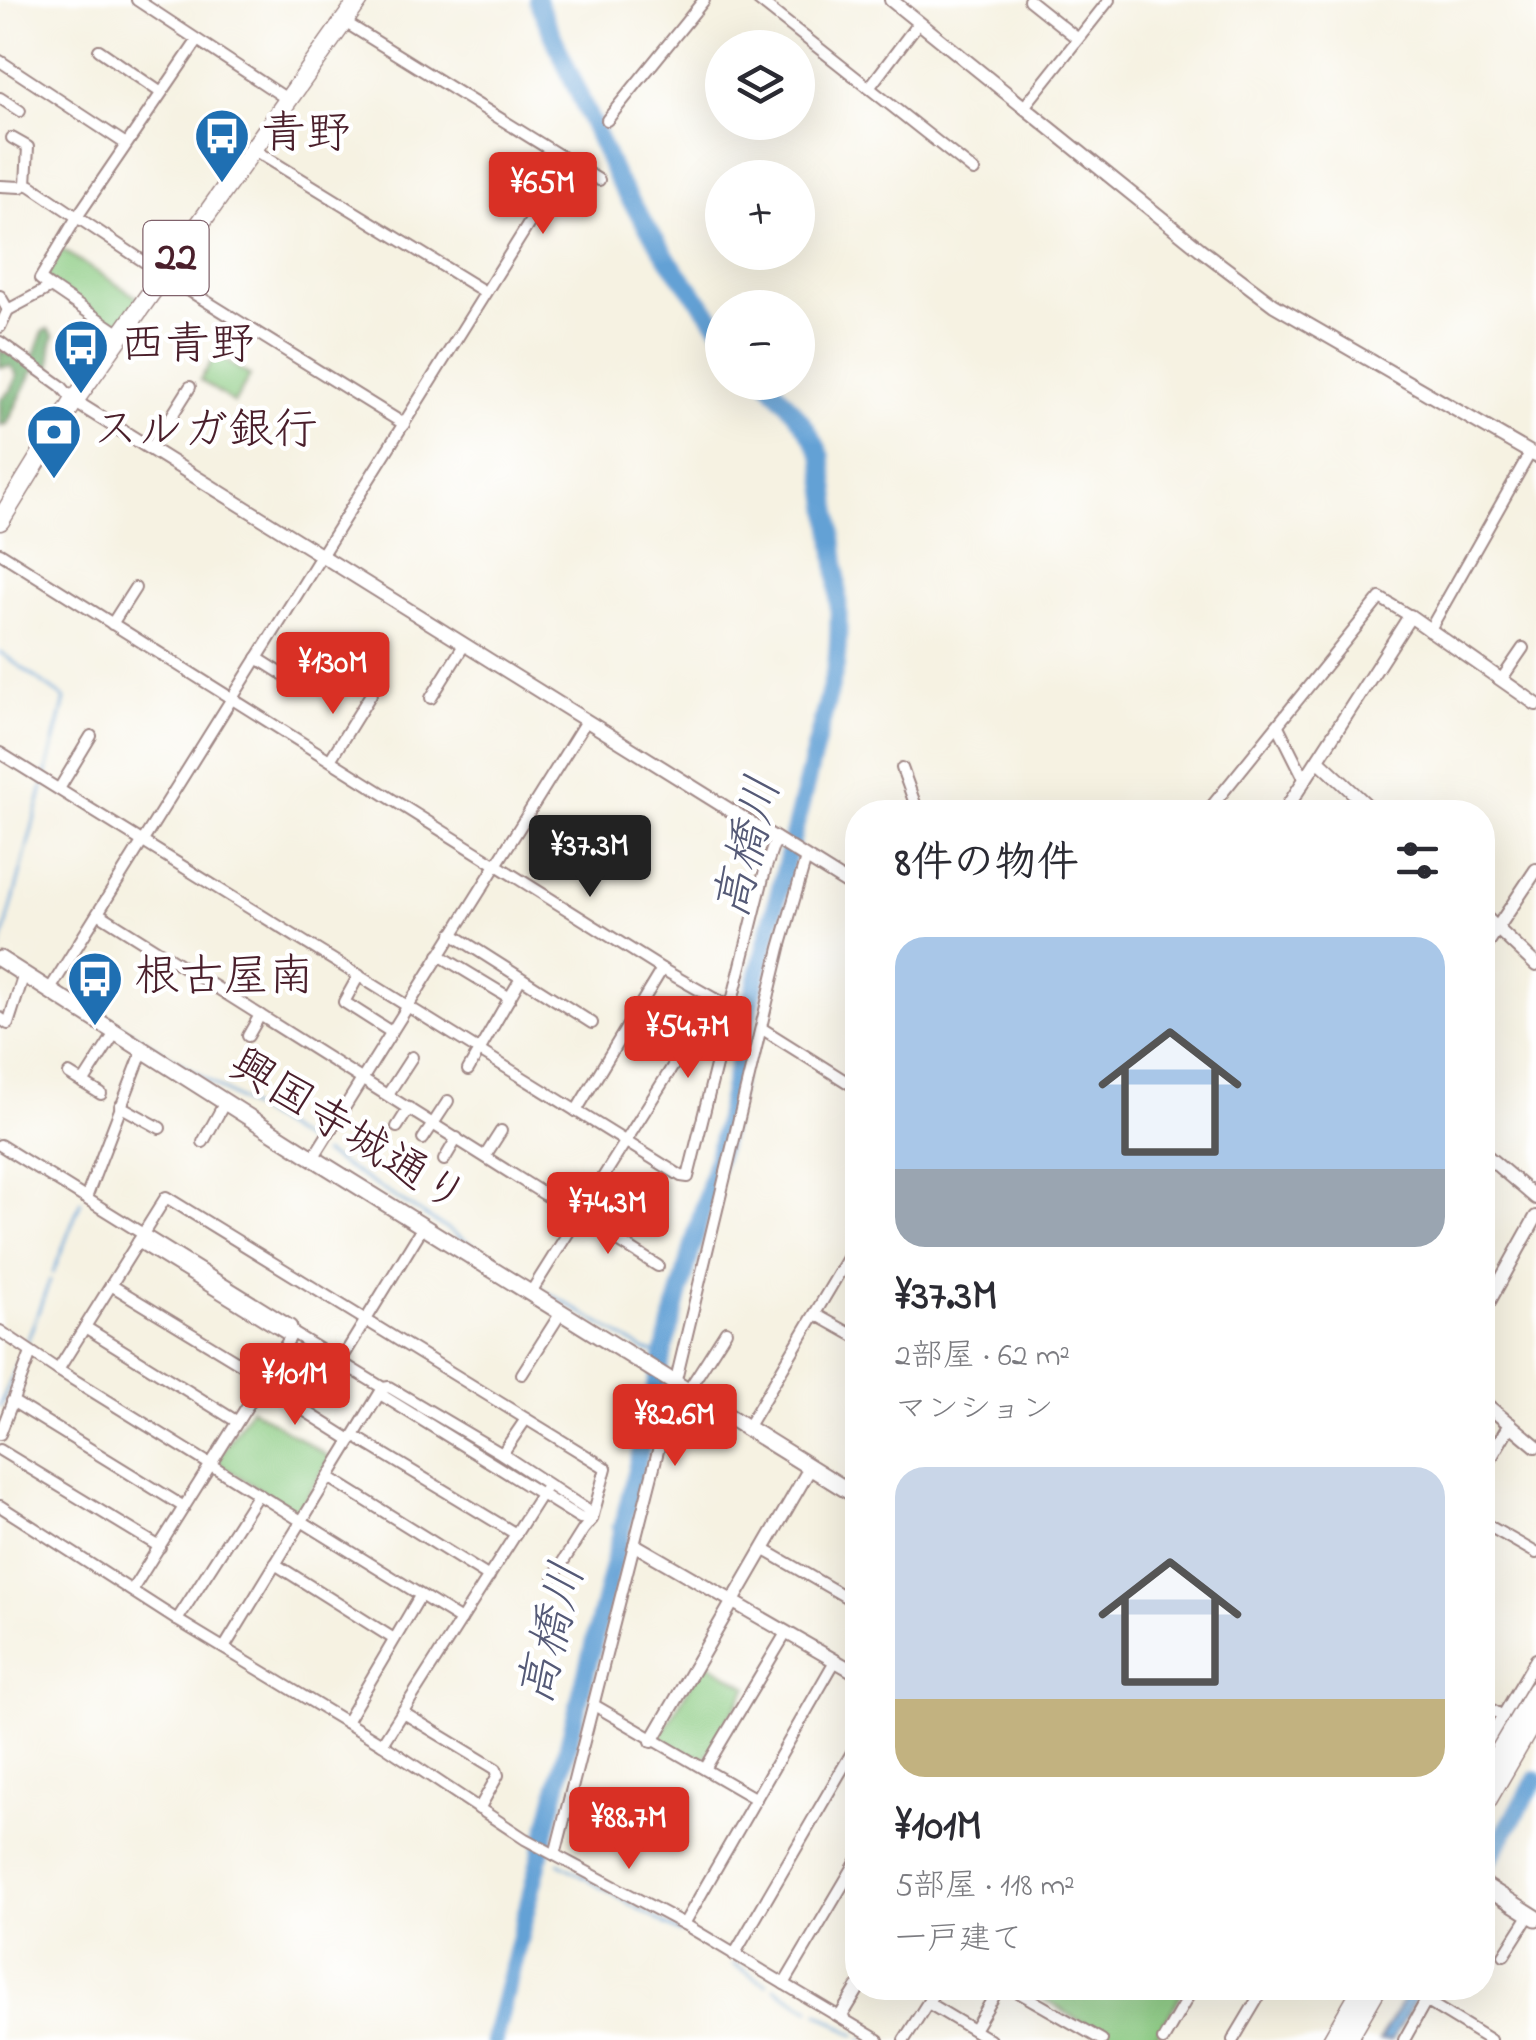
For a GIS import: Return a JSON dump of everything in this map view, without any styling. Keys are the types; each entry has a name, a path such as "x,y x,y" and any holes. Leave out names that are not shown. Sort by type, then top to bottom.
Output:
{"main road":[{"name":"22","path":"2,514 74,400 359,0"},
{"name":"興国寺城通り","path":"2,965 24,974 313,1158 534,1287 562,1311 845,1489"},
{"path":"1495,1759 1536,1690"},
{"path":"1495,1787 1536,1716"},
{"path":"1495,1896 1533,1916"},
{"path":"1332,2040 1355,2000"},
{"path":"1347,2040 1370,2000"}],"street":[{"path":"136,0 288,99"},
{"path":"608,120 704,0"},
{"path":"758,0 974,172"},
{"path":"890,0 1274,305 1533,454 1429,630"},
{"path":"1028,0 1078,39"},
{"path":"1024,107 1109,0"},
{"path":"343,22 599,180"},
{"path":"869,88 918,22"},
{"path":"120,334 40,279 77,217 197,41"},
{"path":"99,50 160,92"},
{"path":"0,60 126,144"},
{"path":"0,98 20,111"},
{"path":"12,138 28,148 26,184"},
{"path":"254,150 485,292"},
{"path":"49,991 568,161"},
{"path":"0,186 26,184"},
{"path":"26,184 404,424"},
{"path":"0,328 8,310 51,286"},
{"path":"0,296 8,310"},
{"path":"0,342 74,400 845,882"},
{"path":"151,449 190,387"},
{"path":"0,553 730,1008"},
{"path":"112,624 135,588"},
{"path":"1217,800 1380,598 1536,704"},
{"path":"1292,800 1410,616"},
{"path":"431,698 464,645"},
{"path":"1502,680 1522,648"},
{"path":"257,658 295,682"},
{"path":"330,760 371,694"},
{"path":"313,1158 586,720"},
{"path":"1278,726 1306,780"},
{"path":"50,784 91,736"},
{"path":"0,752 688,1177 776,838"},
{"path":"1318,760 1361,800"},
{"path":"902,768 914,800"},
{"path":"553,1854 677,1385 804,857"},
{"path":"1495,933 1536,870"},
{"path":"98,913 658,1266"},
{"path":"1495,926 1536,964"},
{"path":"452,934 592,1023"},
{"path":"439,955 510,998"},
{"path":"576,1111 662,969"},
{"path":"0,1018 8,1024 24,974"},
{"path":"359,975 344,1002 392,1032"},
{"path":"468,1070 521,978"},
{"path":"534,1287 715,1000"},
{"path":"248,1036 260,1015"},
{"path":"762,1028 845,1081"},
{"path":"84,1083 114,1032"},
{"path":"86,1198 142,1050"},
{"path":"388,1094 412,1056"},
{"path":"69,1074 101,1094"},
{"path":"423,1140 448,1101"},
{"path":"203,1142 225,1102"},
{"path":"120,1106 160,1128"},
{"path":"397,1128 409,1108"},
{"path":"485,1156 501,1130"},
{"path":"444,1160 457,1138"},
{"path":"0,1144 141,1237 291,1326 293,1333 382,1391 544,1490"},
{"path":"1495,1163 1536,1198"},
{"path":"58,1370 166,1196 606,1468 592,1519 554,1576"},
{"path":"1495,1287 1536,1217"},
{"path":"340,1362 424,1225"},
{"path":"747,1428 845,1263"},
{"path":"111,1285 353,1438 516,1534"},
{"path":"522,1374 562,1311"},
{"path":"815,1314 845,1331"},
{"path":"85,1327 236,1422"},
{"path":"0,1331 461,1620"},
{"path":"677,1385 726,1331"},
{"path":"132,1590 293,1333"},
{"path":"0,1434 32,1353"},
{"path":"224,1648 382,1391 389,1387 502,1454 580,1518 592,1519"},
{"path":"12,1401 184,1507"},
{"path":"1495,1412 1536,1446"},
{"path":"502,1454 526,1419"},
{"path":"1495,1450 1510,1424"},
{"path":"0,1450 160,1547"},
{"path":"652,1741 810,1468"},
{"path":"330,1478 488,1578"},
{"path":"382,1744 544,1490"},
{"path":"177,1620 258,1494"},
{"path":"0,1506 177,1620 382,1744 526,1839 684,1924 878,2040"},
{"path":"1495,1529 1536,1553"},
{"path":"636,1545 845,1667"},
{"path":"763,1549 845,1596"},
{"path":"275,1564 394,1639"},
{"path":"346,1722 420,1596"},
{"path":"704,1769 786,1633"},
{"path":"1495,1729 1536,1659"},
{"path":"684,1924 835,1662"},
{"path":"594,1706 756,1799"},
{"path":"1495,1711 1503,1716"},
{"path":"402,1712 496,1769 498,1776 479,1808"},
{"path":"734,1955 845,1764"},
{"path":"784,1984 845,1881"},
{"path":"1504,1955 1533,1916"},
{"path":"841,2016 851,2000"},
{"path":"904,2040 930,2000"},
{"path":"974,2030 991,2000"},
{"path":"1032,2000 1102,2040"},
{"path":"1163,2040 1186,2000"},
{"path":"1233,2040 1257,2000"},
{"path":"1404,2040 1426,2001 1469,2035 1490,2040"},
{"path":"928,2004 990,2040"}],"green space":[{"path":"61,249 140,299 119,328 48,281 48,273"},
{"path":"88,314 116,334 84,373 97,346 86,327"},
{"path":"48,329 54,336 51,368 33,371 7,424 0,425 0,399 11,390 17,375 11,366 0,367 0,350 34,356 43,331"},
{"path":"216,354 250,376 234,403 200,380"},
{"path":"251,1408 331,1458 300,1508 292,1510 221,1465 218,1459"},
{"path":"704,1661 748,1687 702,1764 659,1738"},
{"path":"1045,2000 1178,2000 1154,2040 1112,2040"}],"water":[{"path":"1403,2000 1415,2000 1392,2040 1379,2040"}],"waterway":[{"name":"高橋川","path":"537,0 617,180 705,308"},
{"name":"高橋川","path":"494,2040 663,1355 721,1142 749,1010 836,666 838,588 822,457 784,400"},
{"path":"0,652 65,699 46,775"},
{"path":"0,951 44,783"},
{"path":"74,996 312,1146"},
{"path":"323,1153 535,1283"},
{"path":"53,1273 81,1201"},
{"path":"26,1344 50,1280"},
{"path":"541,1288 644,1350 663,1355"},
{"path":"0,1406 23,1351"},
{"path":"422,1412 543,1488"},
{"path":"550,1492 568,1503"},
{"path":"612,1526 622,1529"},
{"path":"1495,1849 1536,1780"},
{"path":"559,1863 680,1933"},
{"path":"733,1964 767,1984"},
{"path":"775,1988 810,2009"},
{"path":"818,2013 855,2035"}],"place":[{"name":"青野","path":"222,185"},
{"name":"西青野","path":"81,396"},
{"name":"スルガ銀行","path":"54,481"},
{"name":"根古屋南","path":"95,1028"}]}
